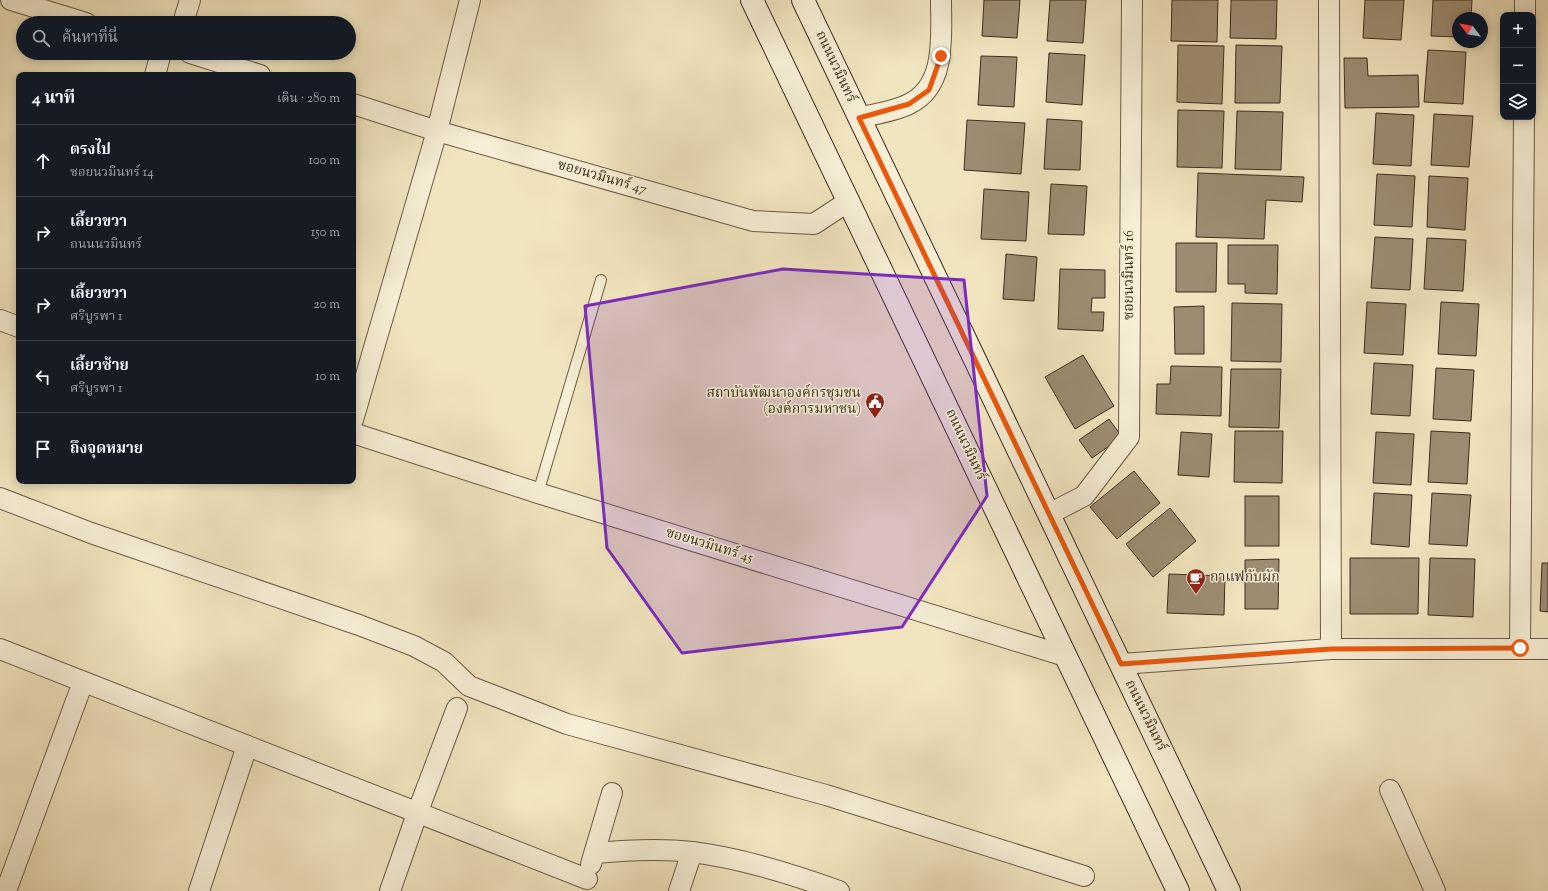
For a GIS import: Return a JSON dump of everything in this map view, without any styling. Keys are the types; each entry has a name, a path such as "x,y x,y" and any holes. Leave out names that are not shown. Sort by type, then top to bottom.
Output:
{"main road":[{"name":"ถนนนวมินทร์","path":"752,0 1178,891"},
{"name":"ถนนนวมินทร์","path":"803,0 1229,891"}],"street":[{"path":"11,0 63,16"},
{"path":"185,16 190,0"},
{"path":"356,410 437,131 470,0"},
{"path":"859,118 909,104 929,90 941,56 941,0"},
{"name":"ซอยนวมินทร์ 16","path":"1049,514 1084,496 1129,437 1132,0"},
{"path":"1329,0 1331,649"},
{"path":"1525,0 1525,12"},
{"path":"156,72 159,60"},
{"path":"212,60 250,72"},
{"name":"ซอยนวมินทร์ 47","path":"356,105 437,131 753,221 814,224 849,201"},
{"path":"1520,648 1524,120"},
{"path":"0,320 16,326"},
{"name":"ซอยนวมินทร์ 45","path":"356,434 538,493 1065,656"},
{"path":"0,498 90,533 359,625 414,646 444,662 468,686 567,724 826,795 1084,876"},
{"path":"0,649 418,811 585,885 612,792"},
{"path":"1121,664 1331,649 1548,649"},
{"path":"6,891 83,682"},
{"path":"390,891 418,811 457,708"},
{"path":"199,891 247,746"},
{"path":"1390,790 1436,891"},
{"path":"595,853 629,850 692,852 732,859 839,891"},
{"path":"679,891 692,852"}],"lane":[{"path":"538,493 601,280"}],"highlighted area":[{"path":"783,269 964,280 987,496 902,627 682,653 607,548 585,306"}],"building":[{"path":"984,0 1020,0 1017,38 982,36"},
{"path":"1050,0 1086,0 1083,43 1047,41"},
{"path":"1172,0 1218,0 1217,42 1171,41"},
{"path":"1231,0 1277,0 1276,39 1230,38"},
{"path":"1365,0 1404,0 1401,40 1363,38"},
{"path":"1433,0 1472,0 1471,12 1452,12 1452,37 1431,36"},
{"path":"1178,45 1224,46 1222,104 1177,102"},
{"path":"1236,45 1282,46 1280,103 1235,103"},
{"path":"1428,50 1466,52 1463,104 1424,102"},
{"path":"1049,53 1085,55 1082,105 1046,102"},
{"path":"981,56 1017,57 1014,107 978,105"},
{"path":"1344,58 1367,58 1368,76 1418,75 1419,107 1345,108"},
{"path":"1178,110 1224,111 1222,168 1177,167"},
{"path":"1237,111 1283,112 1281,170 1235,169"},
{"path":"1376,113 1414,115 1411,166 1373,164"},
{"path":"1434,114 1473,116 1469,167 1431,165"},
{"path":"1047,119 1082,121 1080,170 1044,169"},
{"path":"967,120 1025,123 1021,174 964,170"},
{"path":"1198,173 1304,177 1302,202 1266,200 1264,239 1196,237"},
{"path":"1377,174 1415,176 1412,227 1374,225"},
{"path":"1429,176 1468,178 1465,230 1427,227"},
{"path":"1051,184 1087,186 1084,235 1048,234"},
{"path":"984,189 1029,192 1026,241 981,239"},
{"path":"1375,237 1413,239 1410,290 1371,288"},
{"path":"1427,238 1466,240 1463,291 1424,289"},
{"path":"1176,243 1217,243 1216,292 1176,292"},
{"path":"1228,245 1278,245 1277,294 1245,293 1245,284 1228,284"},
{"path":"1006,254 1037,257 1034,301 1003,299"},
{"path":"1060,269 1105,270 1105,298 1092,298 1091,312 1104,312 1103,331 1058,329"},
{"path":"1367,302 1406,304 1403,355 1364,353"},
{"path":"1441,302 1479,304 1476,356 1438,354"},
{"path":"1232,303 1282,304 1281,362 1231,361"},
{"path":"1204,306 1204,354 1175,354 1174,307"},
{"path":"1083,355 1114,406 1075,429 1045,377"},
{"path":"1374,363 1413,365 1410,416 1371,414"},
{"path":"1171,366 1222,367 1221,416 1156,414 1157,384 1170,384"},
{"path":"1436,368 1474,370 1471,421 1433,419"},
{"path":"1231,369 1281,369 1279,428 1229,427"},
{"path":"1109,419 1122,437 1092,458 1079,440"},
{"path":"1235,431 1283,431 1282,483 1234,482"},
{"path":"1431,431 1470,433 1467,484 1428,482"},
{"path":"1181,432 1212,434 1209,477 1178,475"},
{"path":"1376,432 1414,434 1411,485 1373,483"},
{"path":"1134,471 1160,503 1117,539 1090,507"},
{"path":"1374,493 1412,495 1409,547 1371,544"},
{"path":"1432,493 1471,495 1467,546 1429,544"},
{"path":"1245,496 1279,496 1279,546 1245,546"},
{"path":"1170,508 1196,541 1153,577 1126,544"},
{"path":"1350,558 1419,558 1418,614 1350,614"},
{"path":"1430,558 1475,559 1473,617 1428,615"},
{"path":"1279,559 1278,609 1245,609 1245,560"},
{"path":"1542,563 1548,563 1548,612 1540,611"},
{"name":"กาแฟกับผัก","path":"1169,574 1225,576 1224,615 1167,613"}],"place":[{"name":"สถาบันพัฒนาองค์กรชุมชน (องค์การมหาชน)","path":"875,419"},
{"name":"กาแฟกับผัก","path":"1196,595"}],"route":[{"path":"941,56 929,90 909,104 859,118 1121,664 1331,649 1520,648"}]}
